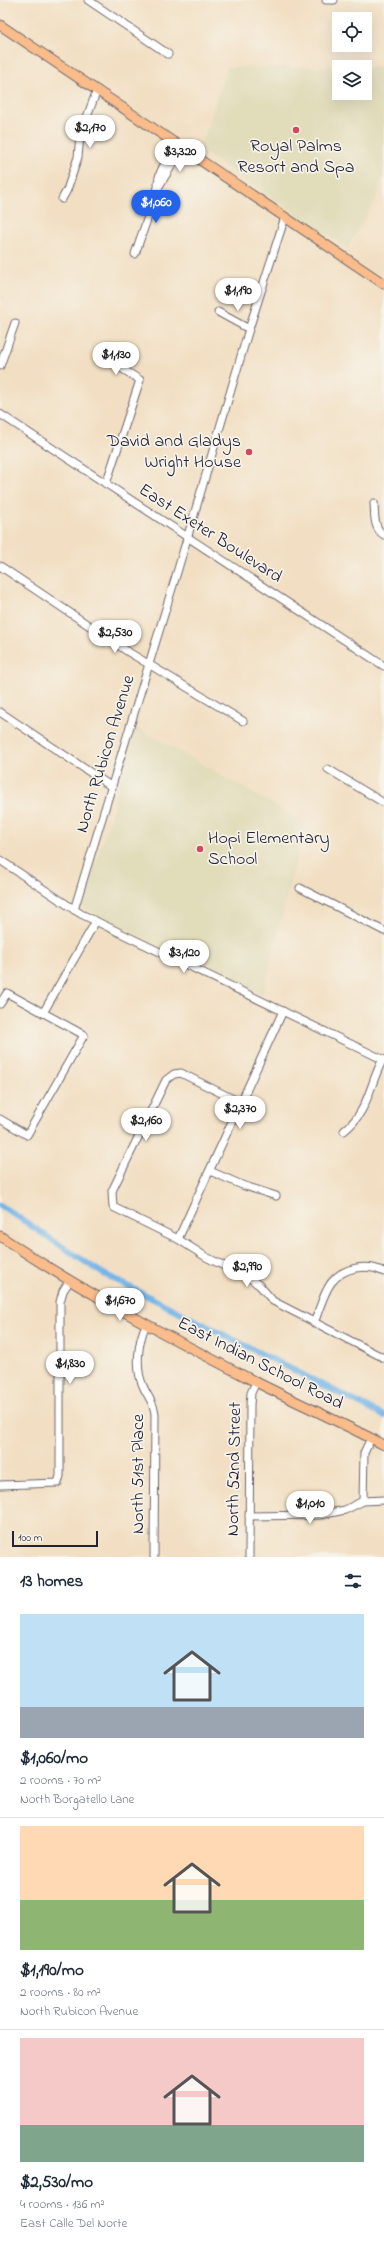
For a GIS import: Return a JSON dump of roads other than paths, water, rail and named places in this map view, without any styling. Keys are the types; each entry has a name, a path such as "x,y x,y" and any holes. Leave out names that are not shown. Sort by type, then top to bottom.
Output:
{"main road":[{"path":"2,28 181,146 384,284"},
{"name":"East Indian School Road","path":"0,1236 70,1280 146,1324 256,1382 384,1445"}],"street":[{"path":"88,0 168,54"},
{"path":"326,0 334,0"},
{"path":"62,199 67,190 78,157 80,136 97,90"},
{"path":"135,254 158,188 166,171 178,157 181,146"},
{"name":"North Rubicon Avenue","path":"74,910 188,537 249,329 286,217"},
{"path":"218,312 249,329"},
{"path":"0,366 15,323"},
{"path":"102,356 140,380 106,484"},
{"name":"East Exeter Boulevard","path":"0,414 384,666"},
{"path":"374,504 376,525 379,531 384,534"},
{"path":"0,566 148,665 244,721"},
{"path":"0,712 112,787"},
{"path":"328,769 384,803"},
{"path":"0,860 74,910 383,1059 376,1072 372,1088 356,1122 344,1132"},
{"path":"300,888 384,931"},
{"path":"43,1013 96,921"},
{"path":"0,1004 7,992 84,1035 27,1135 0,1119"},
{"path":"178,1239 283,1011"},
{"path":"241,1103 181,1074 174,1074 166,1080 112,1191 113,1207 178,1239 206,1258 251,1279 260,1286 273,1301 384,1358"},
{"path":"210,1171 242,1185 276,1196"},
{"path":"314,1323 331,1283 344,1272 358,1267 378,1268 384,1272"},
{"path":"0,1485 58,1483 60,1461 60,1302 63,1291 70,1280"},
{"name":"North 51st Place","path":"146,1324 140,1339 139,1364 140,1379 152,1401 155,1414 154,1557"},
{"name":"North 52nd Street","path":"249,1557 250,1405 251,1393 256,1382"},
{"path":"363,1501 364,1453 371,1438"},
{"path":"249,1516 320,1515 345,1510 363,1501 384,1500"}],"waterway":[{"path":"0,1205 102,1273 384,1416"}],"place":[{"name":"Royal Palms Resort and Spa","path":"296,130"},
{"name":"David and Gladys Wright House","path":"249,452"},
{"name":"Hopi Elementary School","path":"200,849"}]}
